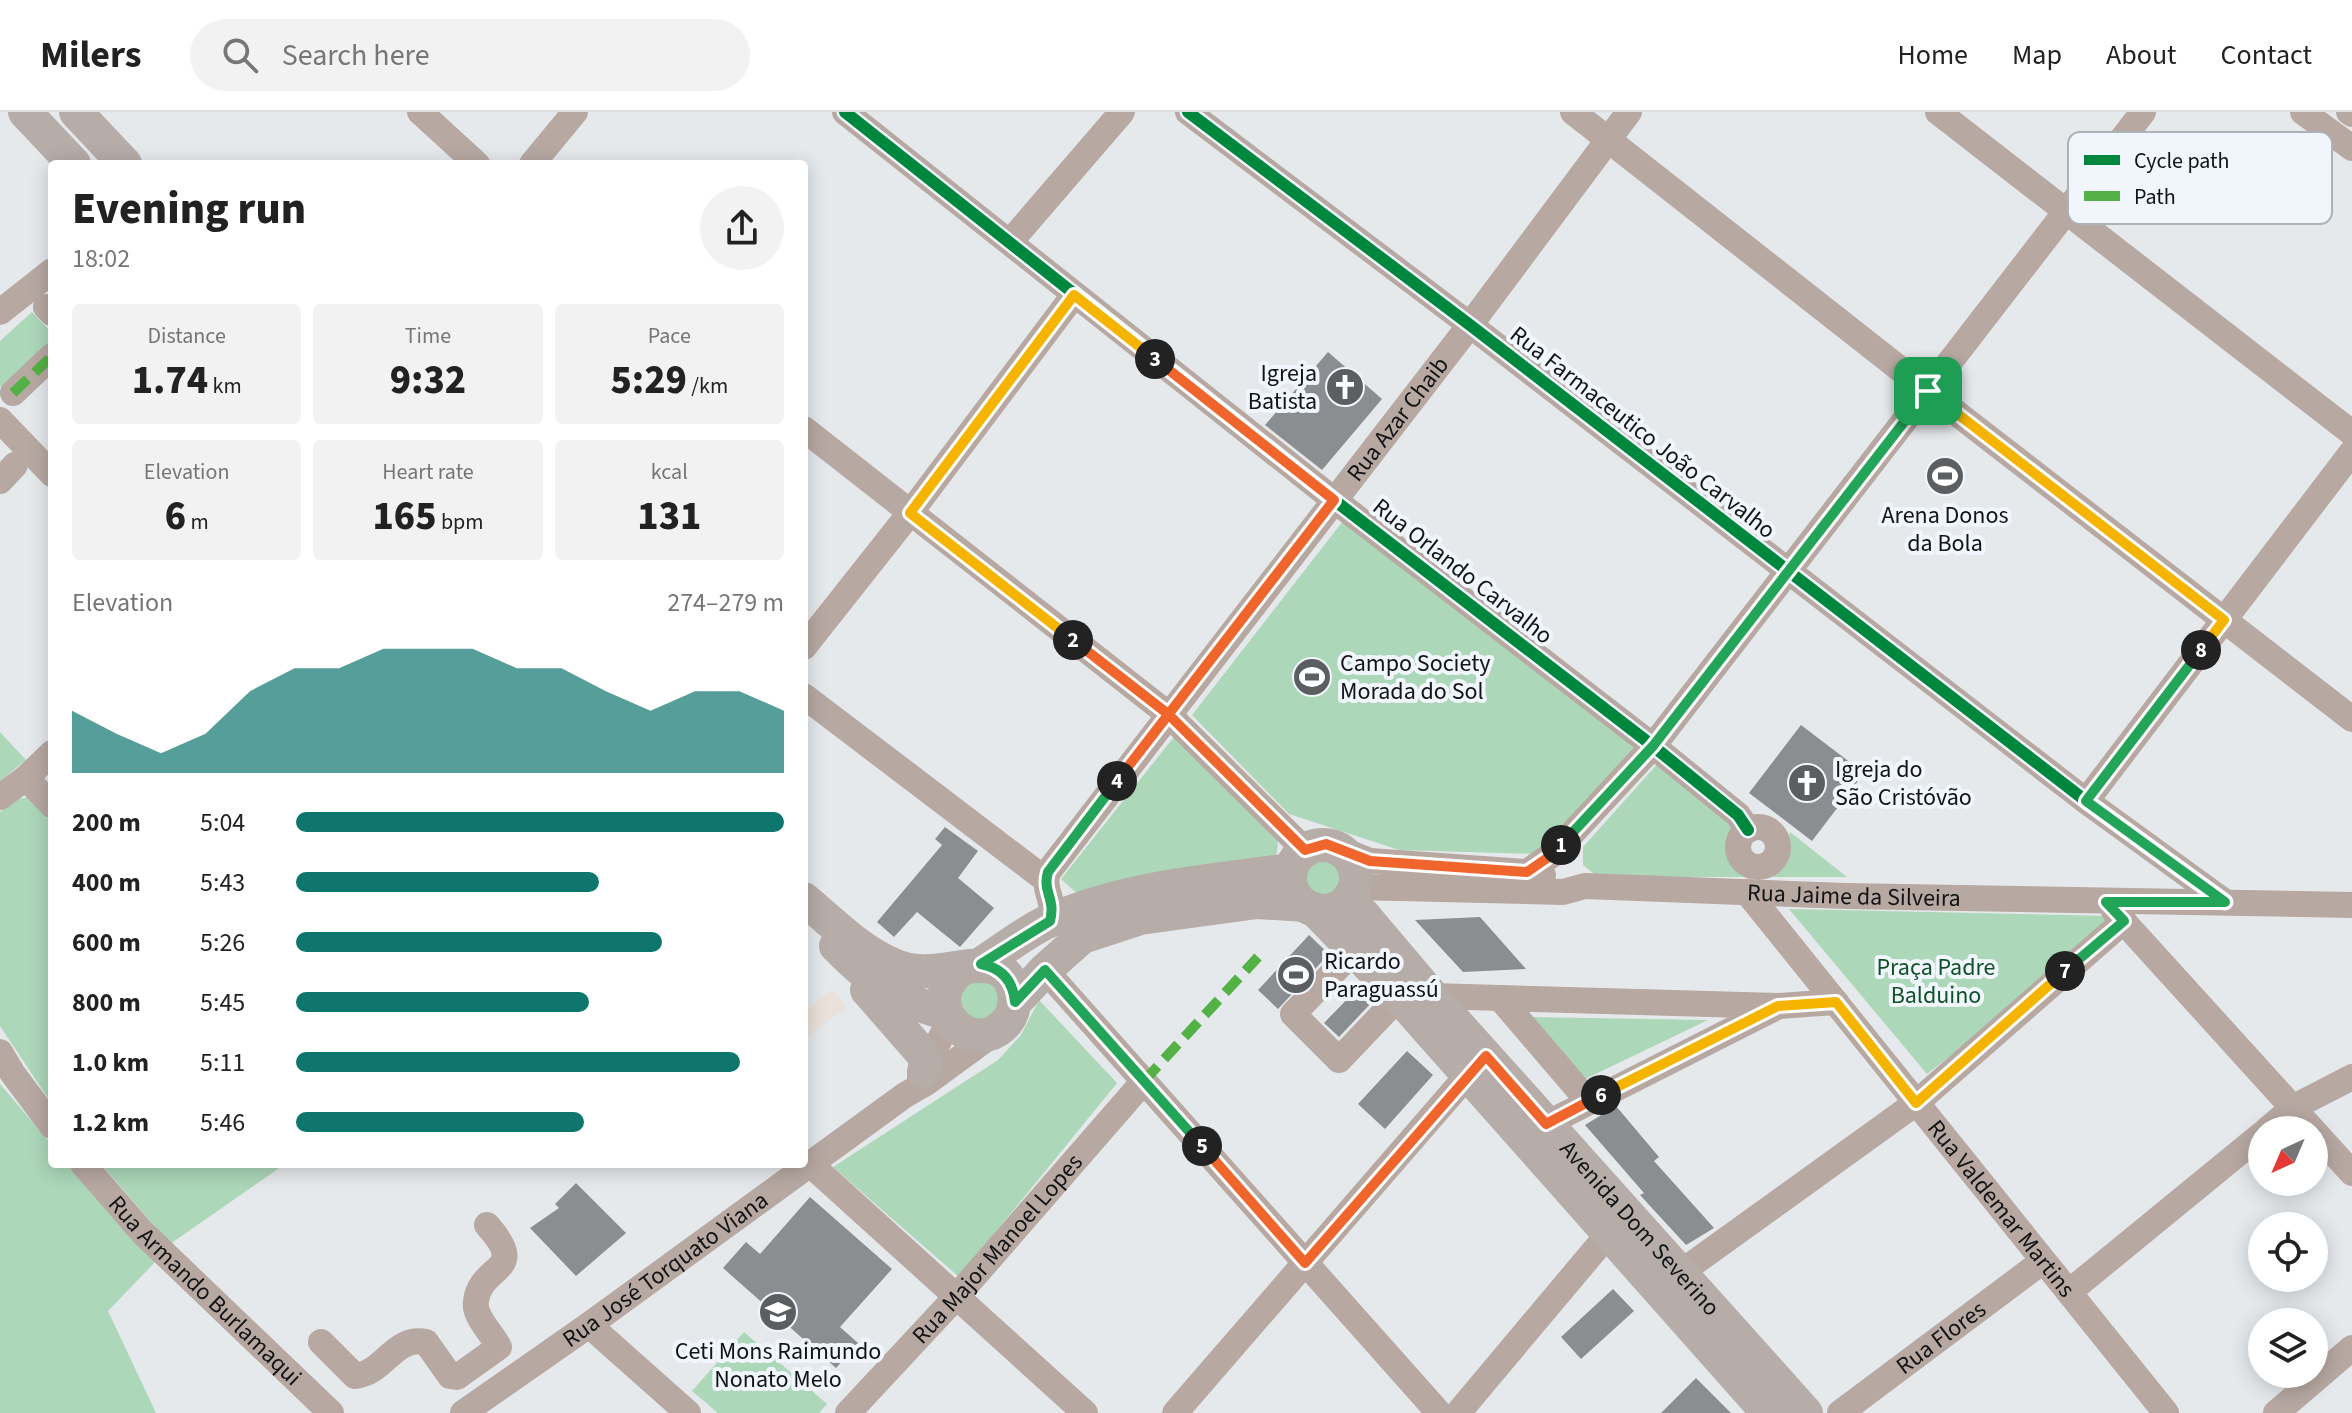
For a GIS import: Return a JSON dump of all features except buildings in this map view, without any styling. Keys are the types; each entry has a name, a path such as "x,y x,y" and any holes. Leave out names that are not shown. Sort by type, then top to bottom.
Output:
{"main road":[{"path":"25,112 70,160"},
{"path":"76,112 121,160"},
{"path":"808,919 871,981 910,1003 947,1016 966,1033 976,1035 997,1031 1006,1024 1015,1002 1082,937 1140,918 1257,902 1333,910 1352,893 1354,865 1340,849 1326,844 1298,860 1100,902 1050,921 949,980 945,990 947,1016"},
{"path":"1298,860 1292,889 1309,907"},
{"name":"Avenida Dom Severino","path":"1352,893 1415,997 1476,1066 1610,1232 1763,1402 1806,1413"},
{"path":"808,902 857,945 894,966 915,971 993,967 1008,979 1014,990 1015,1002"},
{"name":"Avenida Dom Severino","path":"1309,907 1361,956 1415,997"},
{"path":"828,938 862,984 922,1053 926,1062 914,1083"},
{"name":"Avenida Dom Severino","path":"1476,1066 1546,1124 1680,1273 1763,1402"}],"street":[{"path":"420,112 473,160"},
{"path":"535,160 575,112"},
{"name":"Rua Orlando Carvalho","path":"845,112 1334,500 1653,746 1738,815 1748,830"},
{"path":"1010,242 1122,112"},
{"name":"Rua Farmaceutico João Carvalho","path":"1188,112 1470,325 2086,801 2225,902"},
{"path":"1573,112 2352,719"},
{"name":"Rua Azar Chaib","path":"1046,880 1048,872 1470,325 1629,112"},
{"path":"1938,112 2066,212"},
{"path":"2128,132 2143,112"},
{"path":"2303,112 2330,132"},
{"path":"2332,133 2352,148"},
{"path":"1527,872 1553,854 1653,746 2068,209"},
{"path":"2082,224 2352,433"},
{"path":"0,312 48,274"},
{"path":"808,642 910,513 1074,295"},
{"path":"13,393 48,360"},
{"path":"0,420 48,470"},
{"path":"808,432 1168,714 1298,860"},
{"path":"2086,801 2352,452"},
{"path":"808,699 1046,880 1054,907 1050,921"},
{"path":"0,797 48,757"},
{"path":"26,778 48,801"},
{"path":"1570,835 1564,856 1569,871 1585,886"},
{"path":"1340,849 1370,861 1527,872 1585,886"},
{"name":"Rua Jaime da Silveira","path":"1352,893 1563,892 1585,886 2115,912 2225,902 2352,905"},
{"name":"Rua Valdemar Martins","path":"1747,892 2166,1413"},
{"path":"1680,1273 1916,1103 2115,912 2352,1173"},
{"path":"1361,956 1293,1014 1339,1060 1415,997 1778,1006 1836,1002"},
{"path":"1045,970 1439,1413"},
{"path":"1500,998 1589,1102"},
{"path":"1546,1124 1778,1006"},
{"name":"Rua José Torquato Viana","path":"810,1164 914,1083 947,1016"},
{"name":"Rua José Torquato Viana","path":"914,1083 926,1083 997,1031"},
{"path":"0,1052 48,1121"},
{"path":"1175,1413 1476,1066"},
{"path":"2283,1116 2294,1107 2352,1077"},
{"name":"Rua Major Manoel Lopes","path":"848,1413 957,1296 1144,1081"},
{"path":"2069,1292 2248,1145"},
{"path":"810,1164 1085,1413"},
{"name":"Rua Armando Burlamaqui","path":"86,1168 143,1233 331,1413"},
{"name":"Rua José Torquato Viana","path":"463,1413 476,1384 589,1325 805,1168"},
{"path":"321,1342 355,1376 365,1375 407,1341 426,1342 450,1376 476,1384 499,1347 479,1315 475,1302 481,1289 503,1264 506,1253 487,1225"},
{"path":"1458,1413 1610,1232"},
{"name":"Rua Flores","path":"1840,1413 2043,1261"},
{"path":"589,1325 688,1413"},
{"path":"2276,1413 2352,1348"}],"shaded area":[{"path":"833,990 847,1008 808,1035 808,1008"}],"green space":[{"path":"32,312 48,329 48,350 4,390 0,386 0,341"},
{"path":"1343,521 1638,748 1538,854 1399,850 1289,814 1192,715"},
{"path":"0,732 26,760 0,781"},
{"path":"1177,733 1277,838 1276,857 1083,899 1061,879"},
{"path":"1660,761 1736,819 1733,851 1747,870 1762,873 1777,868 1786,855 1790,832 1847,877 1598,877 1583,865 1583,847"},
{"path":"28,797 48,818 48,1098 0,1026 0,812 13,801"},
{"path":"1318,853 1340,859 1347,874 1342,891 1326,902 1304,890 1300,880 1302,865"},
{"name":"Praça Padre Balduino","path":"1789,909 2111,916 2003,1015 1927,1074"},
{"path":"976,976 1000,988 998,1015 971,1022 956,994"},
{"path":"1039,1000 1117,1083 959,1277 833,1167 998,1060 1021,1035"},
{"path":"1530,1017 1708,1020 1581,1081"},
{"path":"0,1084 48,1140 48,1168 73,1168 158,1259 108,1311 156,1413 0,1413"},
{"path":"104,1168 279,1168 170,1244"},
{"path":"744,1332 827,1404 819,1413 718,1413 692,1391"}],"marked path":[{"path":"13,393 48,360"},
{"path":"1144,1081 1258,957"}],"cycle path":[{"path":"845,112 1334,500 1653,746 1738,815 1748,830"},
{"path":"1188,112 1470,325 2086,801 2225,902"}],"place":[{"name":"Igreja Batista","path":"1345,387"},
{"name":"Arena Donos da Bola","path":"1945,476"},
{"name":"Campo Society Morada do Sol","path":"1312,677"},
{"name":"Igreja do São Cristóvão","path":"1807,783"},
{"name":"Ricardo Paraguassú","path":"1296,975"},
{"name":"Ceti Mons Raimundo Nonato Melo","path":"778,1312"}],"route":[{"path":"1928,391 1653,746 1553,854 1527,872 1370,861 1326,844 1305,850 1168,714 910,513 1074,295 1334,500 1168,714 1048,872 1047,890 1054,907 1050,921 981,964 993,967 1008,979 1014,990 1015,1002 1045,970 1305,1263 1486,1056 1546,1124 1778,1006 1836,1002 1916,1103 2124,921 2106,902 2225,902 2086,801 2224,620 1928,391"}]}
